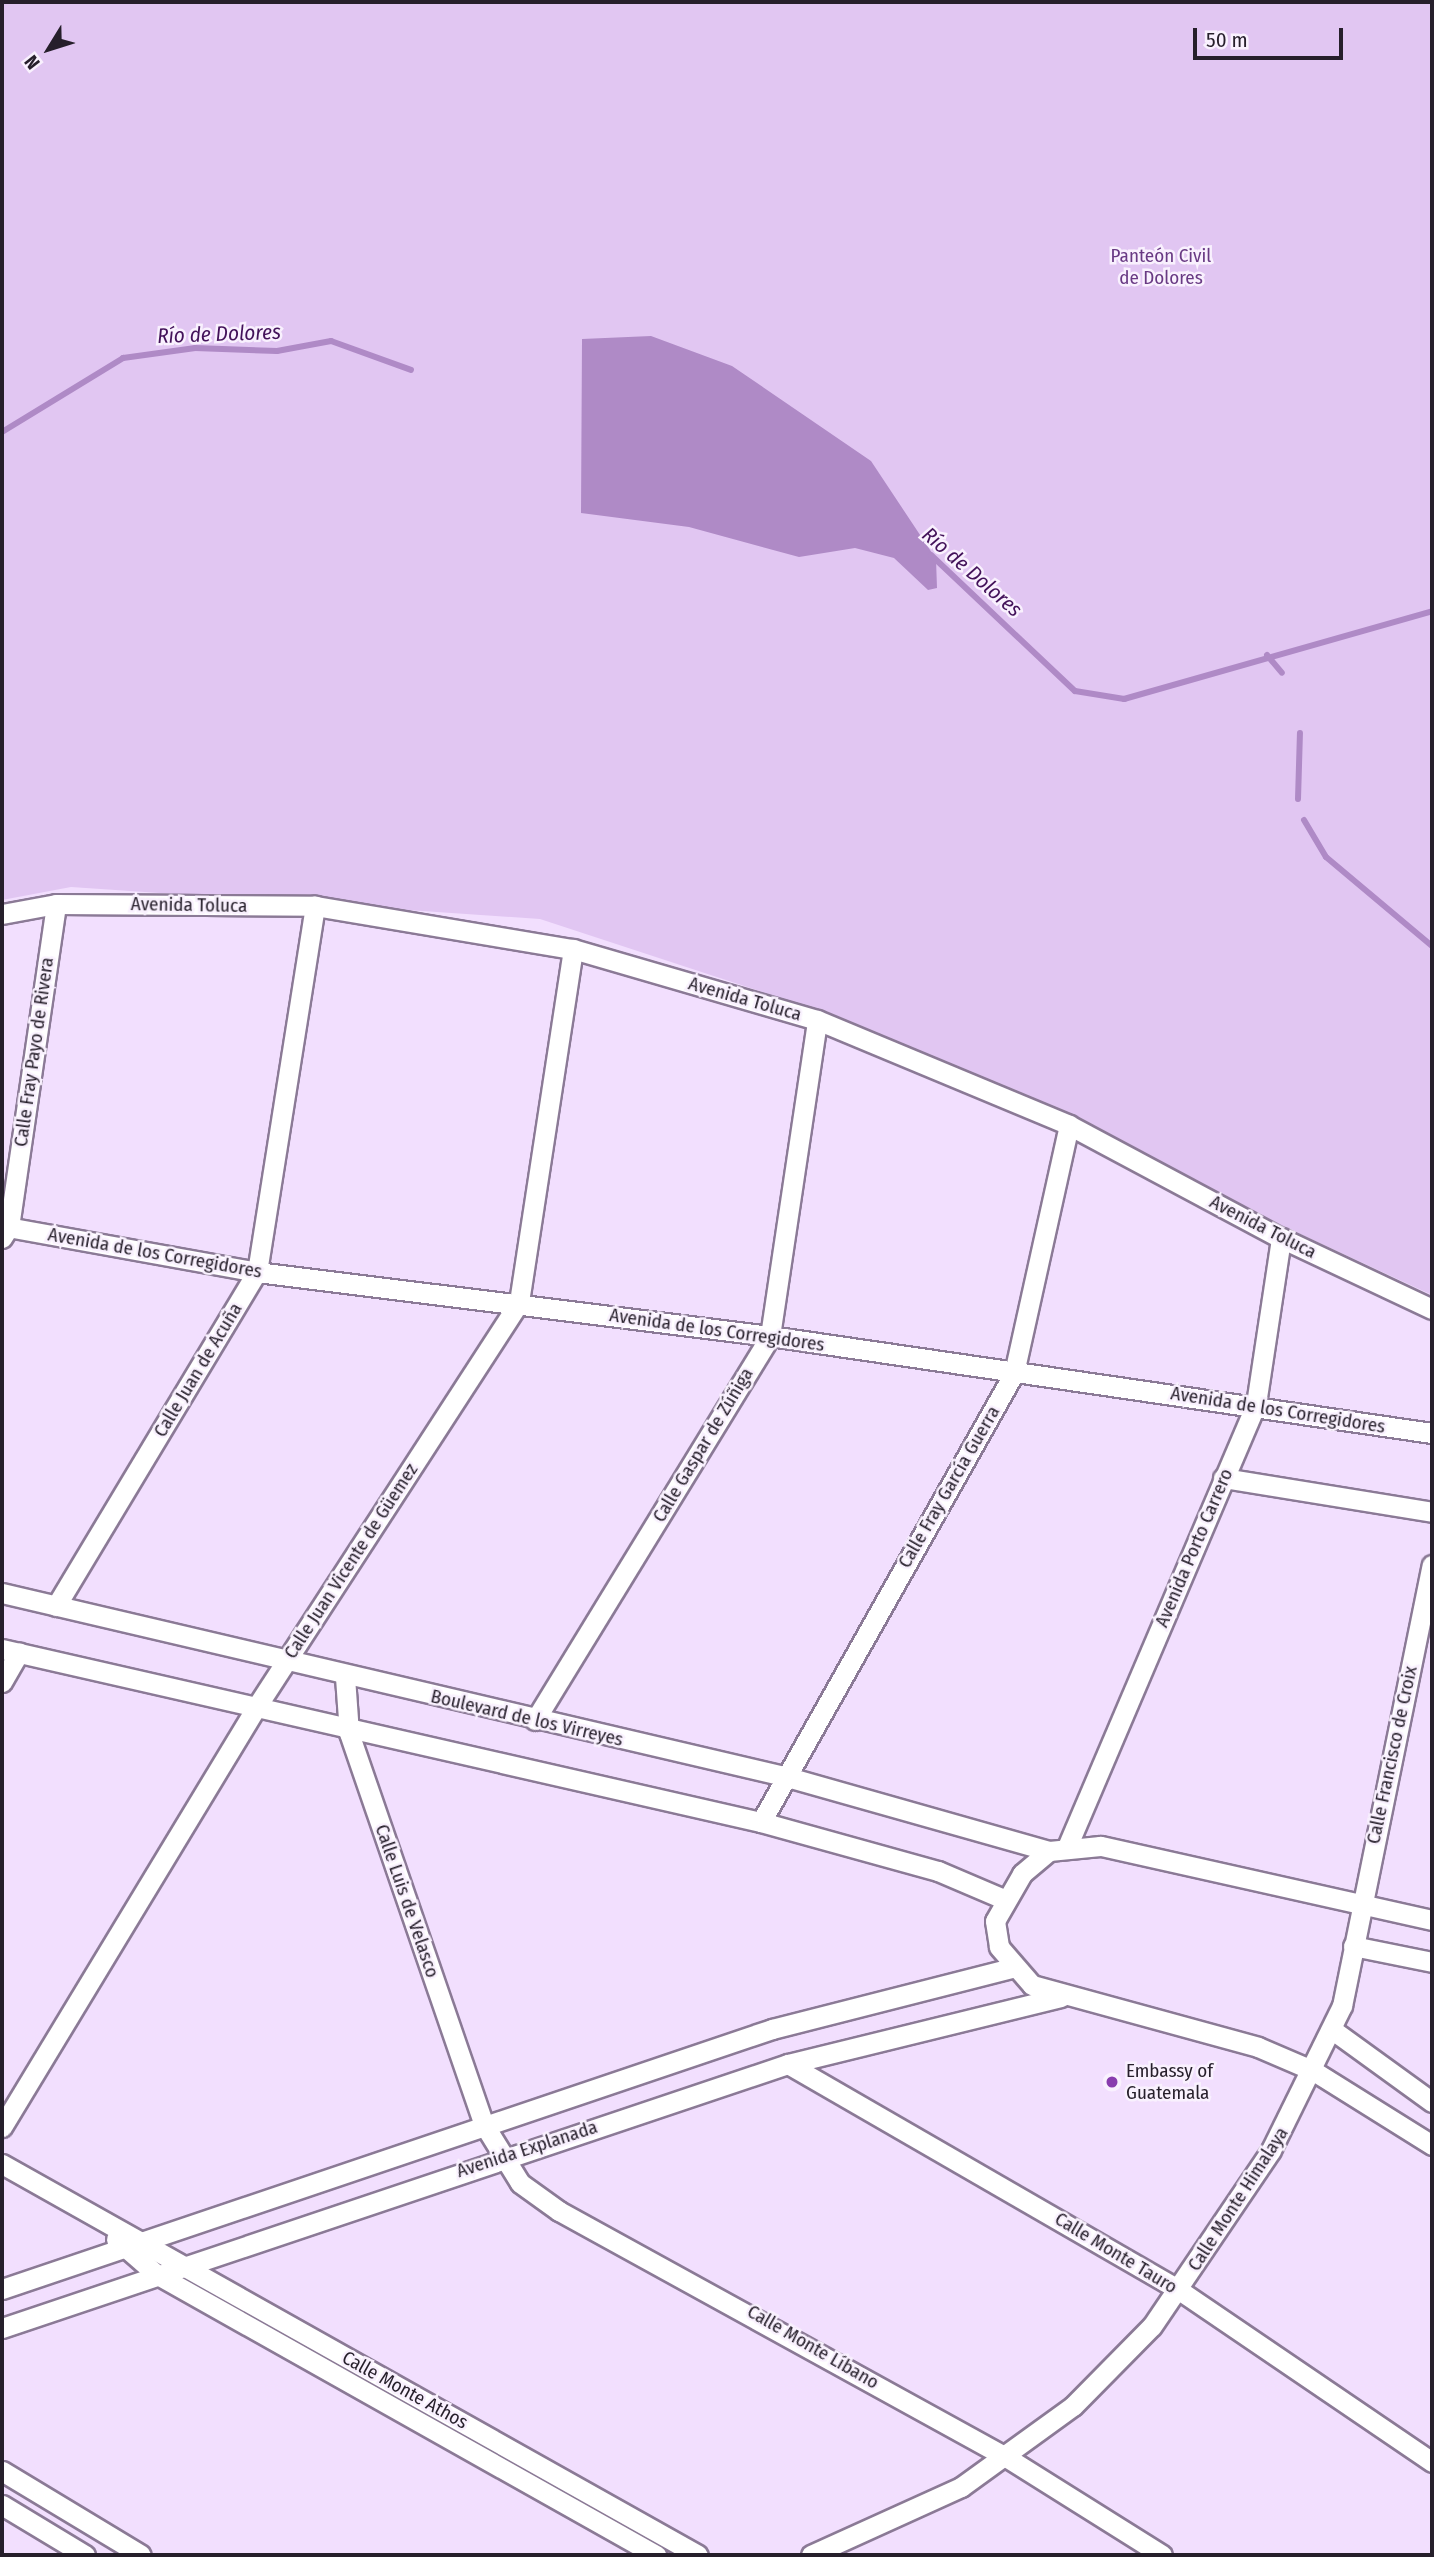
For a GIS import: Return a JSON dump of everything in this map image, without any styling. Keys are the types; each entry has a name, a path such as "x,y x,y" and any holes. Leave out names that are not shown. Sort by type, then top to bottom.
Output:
{"street":[{"name":"Avenida Toluca","path":"2,914 56,904 315,906 573,949 817,1020 1069,1125 1281,1238 1432,1309"},
{"name":"Calle Fray Payo de Rivera","path":"4,1231 56,904"},
{"name":"Calle Juan de Acuña","path":"57,1606 257,1272 315,906"},
{"name":"Calle Juan Vicente de Güemez","path":"2,2127 255,1709 519,1302 573,949"},
{"name":"Calle Gaspar de Zúñiga","path":"535,1720 770,1336 817,1020"},
{"name":"Calle Fray García Guerra","path":"761,1822 784,1776 1014,1373 1069,1125"},
{"name":"Avenida de los Corregidores","path":"4,1231 257,1272 519,1302 770,1336 1014,1373 1256,1404 1432,1433"},
{"name":"Avenida Porto Carrero","path":"1058,1849 1256,1404 1281,1238"},
{"path":"1223,1478 1432,1512"},
{"name":"Calle Francisco de Croix","path":"1334,2031 1432,1565"},
{"name":"Boulevard de los Virreyes","path":"2,1593 285,1664 784,1776 1058,1849 1100,1846 1360,1904"},
{"path":"2,1682 10,1651 349,1733 761,1822 938,1871 1004,1899"},
{"name":"Calle Luis de Velasco","path":"345,1677 349,1733 483,2123"},
{"path":"1058,1849 1004,1899 995,1921 999,1947 1012,1968 1032,1985 1061,1997 1258,2048 1312,2070 1432,2145"},
{"path":"1360,1904 1432,1920"},
{"path":"1353,1946 1432,1962"},
{"name":"Avenida Explanada","path":"2,2289 483,2123 772,2029 1012,1968"},
{"name":"Avenida Explanada","path":"2,2328 501,2157 788,2064 1061,1997"},
{"path":"1334,2031 1432,2102"},
{"name":"Calle Monte Himalaya","path":"811,2555 922,2508 1006,2456 1116,2366 1179,2290 1271,2150 1334,2031"},
{"name":"Calle Monte Tauro","path":"788,2064 1179,2290 1432,2462"},
{"name":"Calle Monte Líbano","path":"483,2123 501,2157 520,2183 559,2211 1006,2456 1162,2555"},
{"name":"Calle Monte Athos","path":"2,2164 110,2228 142,2240 698,2555"},
{"name":"Calle Monte Athos","path":"110,2228 121,2247 156,2274 656,2555"},
{"path":"2,2471 141,2555"},
{"path":"2,2505 85,2555"}],"green space":[{"name":"Panteón Civil de Dolores","path":"2,2 1432,2 1432,1295 817,1010 540,919 71,887 2,900"}],"shaded area":[{"path":"651,336 732,366 871,461 936,559 937,588 928,590 894,558 855,548 799,557 689,527 581,513 582,339"}],"waterway":[{"name":"Río de Dolores","path":"2,432 123,358 195,348 277,351 331,341 411,370"},
{"name":"Río de Dolores","path":"931,555 1075,691 1124,699 1432,611"},
{"path":"1267,655 1282,673"},
{"path":"1298,799 1300,733"},
{"path":"1304,820 1326,857 1432,946"}],"place":[{"name":"Embassy of Guatemala","path":"1112,2082"}]}
